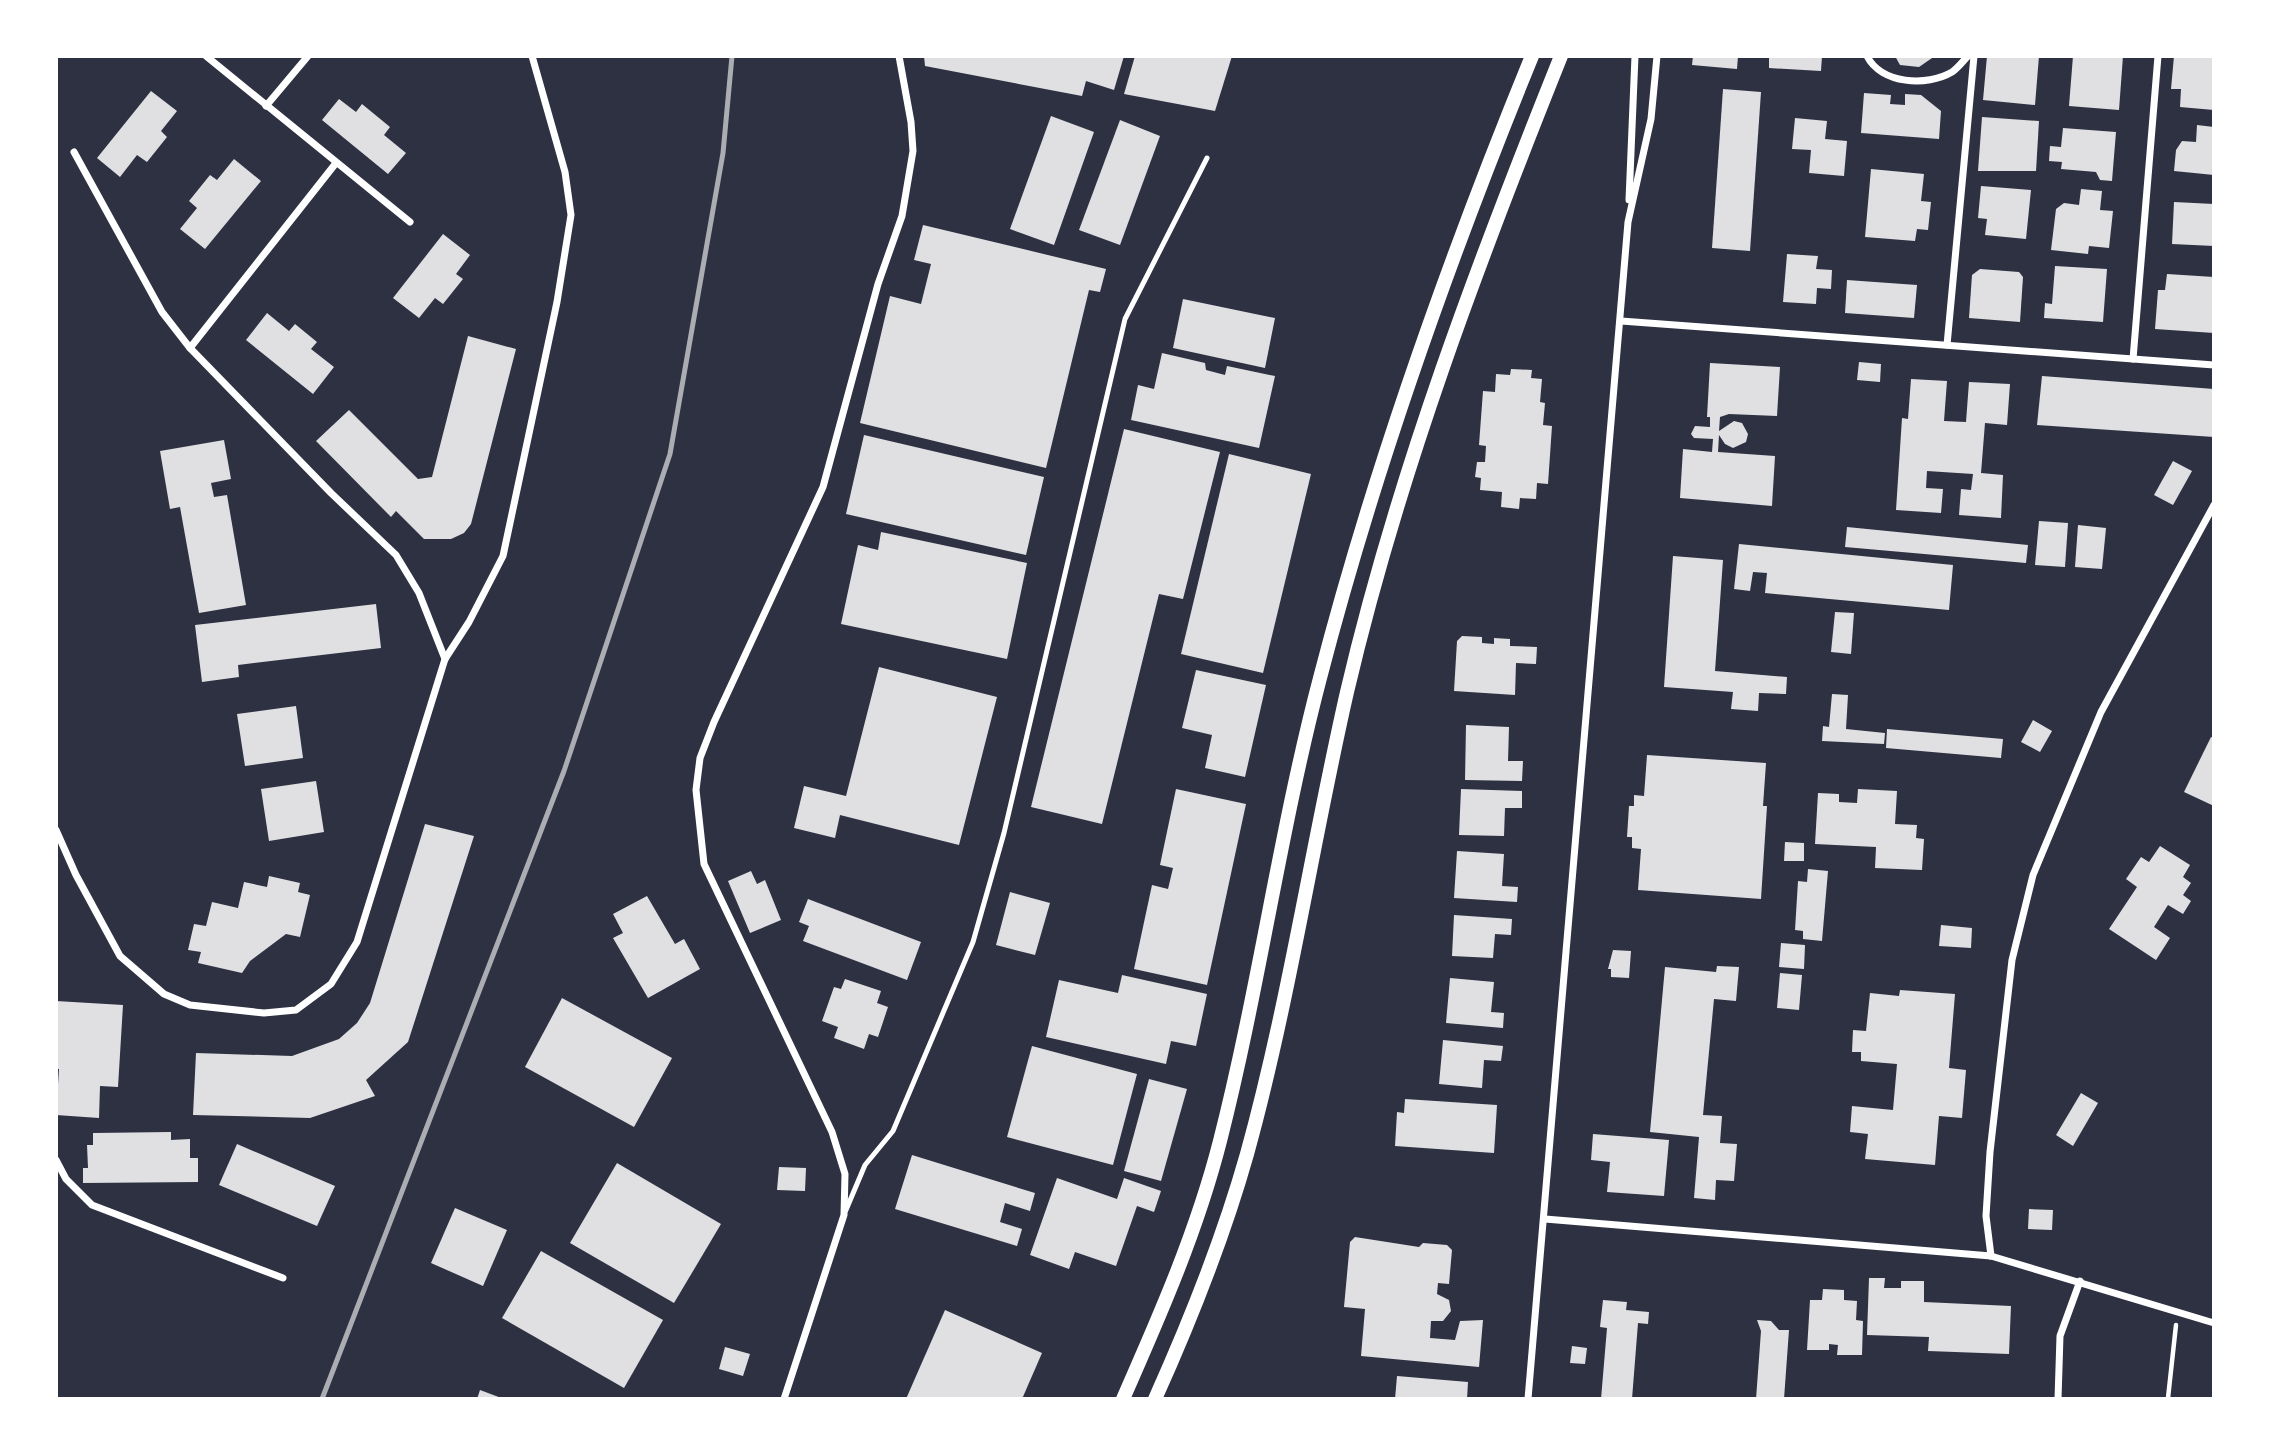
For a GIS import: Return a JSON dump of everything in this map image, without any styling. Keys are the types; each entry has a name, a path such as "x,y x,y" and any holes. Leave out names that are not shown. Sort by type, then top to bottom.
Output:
{"main road":[{"path":"1122,1399 1190,1238 1220,1143 1319,682 1366,509 1443,283 1532,56"},
{"path":"1155,1399 1220,1244 1247,1152 1348,690 1412,459 1444,363 1561,56"}],"street":[{"path":"206,56 410,222"},
{"path":"266,106 309,56"},
{"path":"56,830 76,875 120,956 164,993 190,1005 264,1013 296,1010 331,984 357,942 445,659 469,622 503,556 556,302 571,215 565,172 532,56"},
{"path":"784,1399 844,1215 845,1174 832,1132 704,864 696,790 700,758 714,722 823,487 878,284 902,216 913,151 911,122 899,56"},
{"path":"1528,1399 1628,222 1635,56"},
{"path":"1628,222 1651,119 1657,56"},
{"path":"1867,56 1871,64 1890,77 1923,81 1952,72 1968,56"},
{"path":"1947,345 1974,56"},
{"path":"2133,359 2158,56"},
{"path":"74,152 162,312 190,348 331,493 396,555 419,593 445,659"},
{"path":"190,348 336,163"},
{"path":"1620,321 2214,365"},
{"path":"1991,1256 1986,1216 1990,1152 2012,960 2033,874 2101,712 2214,505"},
{"path":"56,1160 66,1179 92,1205 283,1279"},
{"path":"1545,1219 1991,1256 2214,1323"},
{"path":"2058,1399 2060,1336 2080,1281"},
{"path":"2201,1318 2214,1316"}],"lane":[{"path":"844,1215 865,1165 893,1131 973,942 1004,833 1125,319 1144,275 1207,158"}],"path":[{"path":"2167,1398 2179,1311"}],"building":[{"path":"924,56 1124,56 1114,90 1086,81 1082,96 925,66"},
{"path":"1135,56 1232,56 1215,111 1124,94"},
{"path":"1693,56 1738,56 1737,69 1692,65"},
{"path":"1769,56 1822,56 1821,71 1769,68"},
{"path":"1895,56 1935,56 1919,67 1900,65"},
{"path":"1987,56 2039,56 2035,105 1983,100"},
{"path":"2073,56 2123,56 2119,110 2069,106"},
{"path":"2174,56 2214,56 2214,110 2180,107 2181,89 2171,89"},
{"path":"1723,89 1761,92 1750,251 1712,248"},
{"path":"151,91 177,111 161,131 167,137 147,162 137,155 120,177 97,158"},
{"path":"1864,93 1891,95 1890,104 1905,105 1905,94 1921,95 1941,111 1939,139 1861,133"},
{"path":"339,99 356,112 362,104 390,127 384,135 406,153 388,174 322,120"},
{"path":"1051,116 1094,132 1054,245 1010,229"},
{"path":"1982,117 2039,121 2036,171 1978,171"},
{"path":"1795,118 1827,121 1825,139 1847,141 1844,176 1809,173 1811,150 1792,149"},
{"path":"1120,120 1160,136 1120,245 1079,230"},
{"path":"2197,125 2214,127 2214,175 2174,171 2176,150 2182,141 2196,142"},
{"path":"2063,128 2116,132 2112,181 2100,180 2096,172 2061,169 2062,162 2049,161 2050,146 2061,147"},
{"path":"234,159 261,181 205,249 180,229 197,208 189,201 210,175 217,180"},
{"path":"1871,169 1924,174 1921,201 1931,202 1928,230 1917,229 1915,241 1865,237"},
{"path":"1981,186 2031,190 2026,239 1985,235 1987,219 1978,218"},
{"path":"2081,189 2102,191 2100,210 2113,211 2109,248 2089,246 2088,254 2051,250 2056,209 2064,203 2079,205"},
{"path":"2174,202 2214,204 2214,246 2172,244"},
{"path":"923,225 1106,269 1100,292 1089,290 1046,468 860,423 890,296 921,304 931,264 914,260"},
{"path":"443,234 470,255 456,274 463,279 443,304 435,298 419,318 393,298"},
{"path":"1787,254 1818,256 1816,269 1832,270 1831,289 1817,288 1816,304 1783,302"},
{"path":"2055,266 2107,269 2103,322 2044,318 2045,303 2052,304"},
{"path":"1980,269 2019,272 2023,277 2020,322 1969,318 1972,275"},
{"path":"2167,274 2214,277 2214,333 2155,329 2158,290 2165,290"},
{"path":"1847,280 1917,285 1914,318 1845,313"},
{"path":"1183,299 1275,318 1265,368 1173,348"},
{"path":"267,313 289,331 295,324 317,342 311,349 334,367 313,394 246,340"},
{"path":"468,336 516,349 471,524 464,533 451,539 424,539 396,511 391,517 316,441 349,410 418,479 432,477"},
{"path":"1162,353 1205,363 1206,370 1225,375 1227,366 1275,376 1259,448 1131,420 1138,385 1154,389"},
{"path":"1859,362 1881,364 1880,382 1857,380"},
{"path":"1710,363 1780,367 1777,416 1729,414 1720,417 1719,431 1734,421 1742,423 1748,434 1746,442 1733,448 1725,444 1719,435 1718,452 1775,456 1772,506 1680,498 1683,449 1712,452 1713,439 1694,438 1691,434 1695,426 1710,427 1710,417 1707,417"},
{"path":"1511,369 1532,370 1531,378 1542,379 1540,402 1545,403 1543,425 1552,426 1548,484 1537,483 1536,499 1520,498 1519,509 1501,507 1502,492 1480,490 1481,478 1475,477 1477,462 1485,462 1486,446 1479,445 1483,391 1495,392 1496,374 1510,375"},
{"path":"2042,376 2214,389 2214,437 2037,425"},
{"path":"1911,379 1947,381 1944,421 1966,422 1969,382 2010,384 2007,425 1985,423 1981,473 2003,475 2001,518 1959,515 1961,489 1971,490 1973,474 1927,471 1926,488 1943,489 1941,513 1896,510 1902,418 1908,419"},
{"path":"1124,429 1220,452 1183,599 1159,594 1102,824 1031,807"},
{"path":"864,435 1044,477 1026,555 846,514"},
{"path":"224,440 231,479 211,483 214,497 227,495 246,605 199,613 180,507 170,509 160,451"},
{"path":"1229,454 1311,474 1263,673 1181,654"},
{"path":"2173,461 2192,471 2173,505 2154,495"},
{"path":"2039,521 2068,523 2065,567 2035,565"},
{"path":"2078,525 2106,528 2102,569 2075,567"},
{"path":"1847,527 2028,545 2026,563 1845,547"},
{"path":"881,532 1027,563 1007,659 841,624 858,545 878,550"},
{"path":"1739,544 1953,565 1949,610 1765,593 1767,573 1753,572 1750,591 1734,589"},
{"path":"1673,556 1723,560 1715,671 1787,677 1786,694 1759,693 1758,711 1731,709 1733,692 1664,687"},
{"path":"376,604 381,648 238,665 239,677 202,682 195,625"},
{"path":"1835,612 1854,613 1851,654 1831,652"},
{"path":"1462,636 1482,637 1482,643 1494,644 1494,638 1510,639 1510,646 1537,647 1536,664 1516,663 1515,695 1454,691 1457,641"},
{"path":"879,667 997,697 959,845 840,815 835,838 794,828 804,786 846,796"},
{"path":"1196,670 1266,685 1245,777 1205,768 1212,735 1182,728"},
{"path":"1832,694 1848,695 1846,729 1885,733 1884,744 1822,741 1823,726 1829,727"},
{"path":"296,706 303,758 245,766 237,714"},
{"path":"2033,720 2052,731 2040,752 2021,742"},
{"path":"1466,725 1509,727 1508,761 1523,761 1522,781 1465,780"},
{"path":"1887,729 2003,739 2001,758 1886,748"},
{"path":"2211,737 2214,738 2214,806 2184,792"},
{"path":"1647,755 1766,763 1763,806 1767,806 1761,899 1638,890 1641,849 1632,848 1632,837 1627,837 1629,806 1634,806 1634,795 1644,796"},
{"path":"316,781 324,832 269,841 261,789"},
{"path":"1176,789 1246,804 1207,985 1134,969 1152,885 1168,889 1173,868 1160,865"},
{"path":"1461,789 1522,791 1522,808 1505,808 1504,836 1459,835"},
{"path":"1858,789 1897,791 1895,824 1917,825 1916,838 1924,839 1922,870 1875,868 1876,847 1815,844 1818,793 1839,794 1839,802 1857,803"},
{"path":"425,824 474,836 408,1042 366,1080 375,1096 310,1118 193,1115 196,1053 292,1056 339,1039 357,1023 370,1003"},
{"path":"1785,842 1804,843 1804,861 1784,861"},
{"path":"2160,846 2190,865 2183,877 2191,883 2183,895 2191,901 2183,914 2168,905 2154,927 2170,938 2156,960 2109,929 2137,887 2126,879 2141,857 2149,862"},
{"path":"1457,851 1504,854 1502,886 1518,887 1517,902 1454,898"},
{"path":"1808,869 1828,871 1822,941 1803,939 1803,931 1795,930 1798,881 1807,882"},
{"path":"751,871 757,884 765,880 781,920 750,933 728,881"},
{"path":"269,876 300,883 298,892 310,895 300,937 286,934 250,961 242,973 198,963 201,952 188,950 194,924 206,926 212,902 238,908 244,882 267,887"},
{"path":"1010,892 1050,903 1035,955 996,945"},
{"path":"647,896 675,944 684,939 700,969 648,998 613,938 623,933 613,914"},
{"path":"808,899 921,942 907,980 803,941 809,926 799,922"},
{"path":"1454,915 1512,919 1511,935 1495,934 1493,958 1452,956"},
{"path":"1941,925 1972,928 1971,948 1939,946"},
{"path":"1781,943 1805,945 1804,969 1779,967"},
{"path":"1613,950 1631,951 1629,978 1611,977 1611,969 1608,969"},
{"path":"1717,966 1739,967 1736,1001 1714,999 1703,1115 1722,1116 1720,1143 1737,1144 1734,1181 1716,1180 1715,1200 1694,1198 1699,1137 1650,1132 1665,967 1716,972"},
{"path":"1780,973 1802,975 1799,1010 1777,1008"},
{"path":"1122,975 1207,994 1196,1046 1171,1041 1166,1064 1046,1037 1059,980 1118,993"},
{"path":"1450,978 1494,982 1491,1012 1504,1013 1503,1028 1446,1023"},
{"path":"845,979 881,991 877,1003 888,1007 878,1037 869,1034 864,1049 834,1038 838,1027 822,1021 834,987 841,989"},
{"path":"1900,990 1955,994 1949,1068 1966,1070 1962,1118 1939,1116 1935,1165 1865,1159 1868,1134 1850,1132 1852,1106 1893,1110 1897,1064 1861,1061 1861,1052 1852,1052 1853,1030 1866,1031 1870,993 1899,996"},
{"path":"562,998 672,1058 634,1127 525,1067"},
{"path":"56,1001 123,1005 118,1087 100,1086 99,1118 56,1115 59,1069 56,1069"},
{"path":"1443,1040 1503,1046 1501,1061 1484,1060 1482,1088 1439,1084"},
{"path":"1032,1046 1137,1074 1113,1165 1007,1137"},
{"path":"1149,1079 1187,1089 1161,1181 1124,1171"},
{"path":"2081,1093 2098,1103 2073,1146 2056,1135"},
{"path":"1405,1099 1497,1105 1494,1153 1395,1146 1397,1112 1404,1113"},
{"path":"171,1132 171,1140 190,1139 190,1158 198,1158 198,1182 83,1183 83,1168 88,1168 87,1145 93,1145 93,1133"},
{"path":"1593,1134 1669,1140 1664,1196 1607,1192 1610,1162 1591,1160"},
{"path":"237,1144 335,1186 317,1226 219,1185"},
{"path":"912,1155 1035,1193 1030,1211 1005,1203 1000,1222 1022,1229 1017,1246 895,1209"},
{"path":"617,1163 721,1224 674,1303 570,1243"},
{"path":"779,1167 806,1168 805,1191 777,1190"},
{"path":"1057,1178 1117,1199 1124,1178 1161,1191 1154,1212 1137,1206 1116,1266 1075,1252 1069,1269 1030,1255"},
{"path":"455,1208 507,1230 483,1286 431,1263"},
{"path":"2029,1209 2053,1210 2052,1230 2028,1229"},
{"path":"1355,1237 1419,1247 1423,1243 1447,1245 1452,1250 1449,1284 1438,1283 1437,1294 1449,1300 1451,1311 1443,1321 1431,1321 1430,1338 1455,1340 1460,1321 1483,1320 1479,1367 1361,1356 1365,1309 1344,1307 1350,1242"},
{"path":"541,1251 663,1320 624,1388 502,1318"},
{"path":"1869,1278 1885,1278 1884,1288 1901,1288 1901,1281 1924,1281 1924,1302 2011,1306 2009,1354 1928,1351 1929,1337 1867,1335"},
{"path":"1823,1289 1844,1290 1844,1300 1857,1301 1856,1320 1863,1321 1862,1355 1837,1355 1838,1345 1829,1344 1829,1350 1807,1350 1810,1300 1822,1300"},
{"path":"1603,1300 1627,1302 1626,1310 1649,1312 1648,1324 1638,1323 1632,1399 1601,1399 1607,1328 1600,1327"},
{"path":"945,1310 1042,1353 1022,1399 906,1399"},
{"path":"1757,1320 1771,1321 1779,1330 1789,1330 1784,1399 1756,1399 1761,1331"},
{"path":"1572,1346 1587,1348 1585,1364 1570,1363"},
{"path":"725,1347 750,1354 743,1376 719,1369"},
{"path":"1397,1376 1468,1382 1467,1399 1395,1399"},
{"path":"480,1390 504,1399 477,1399"}],"railway":[{"path":"322,1399 564,771 670,454 723,153 732,56"}]}
